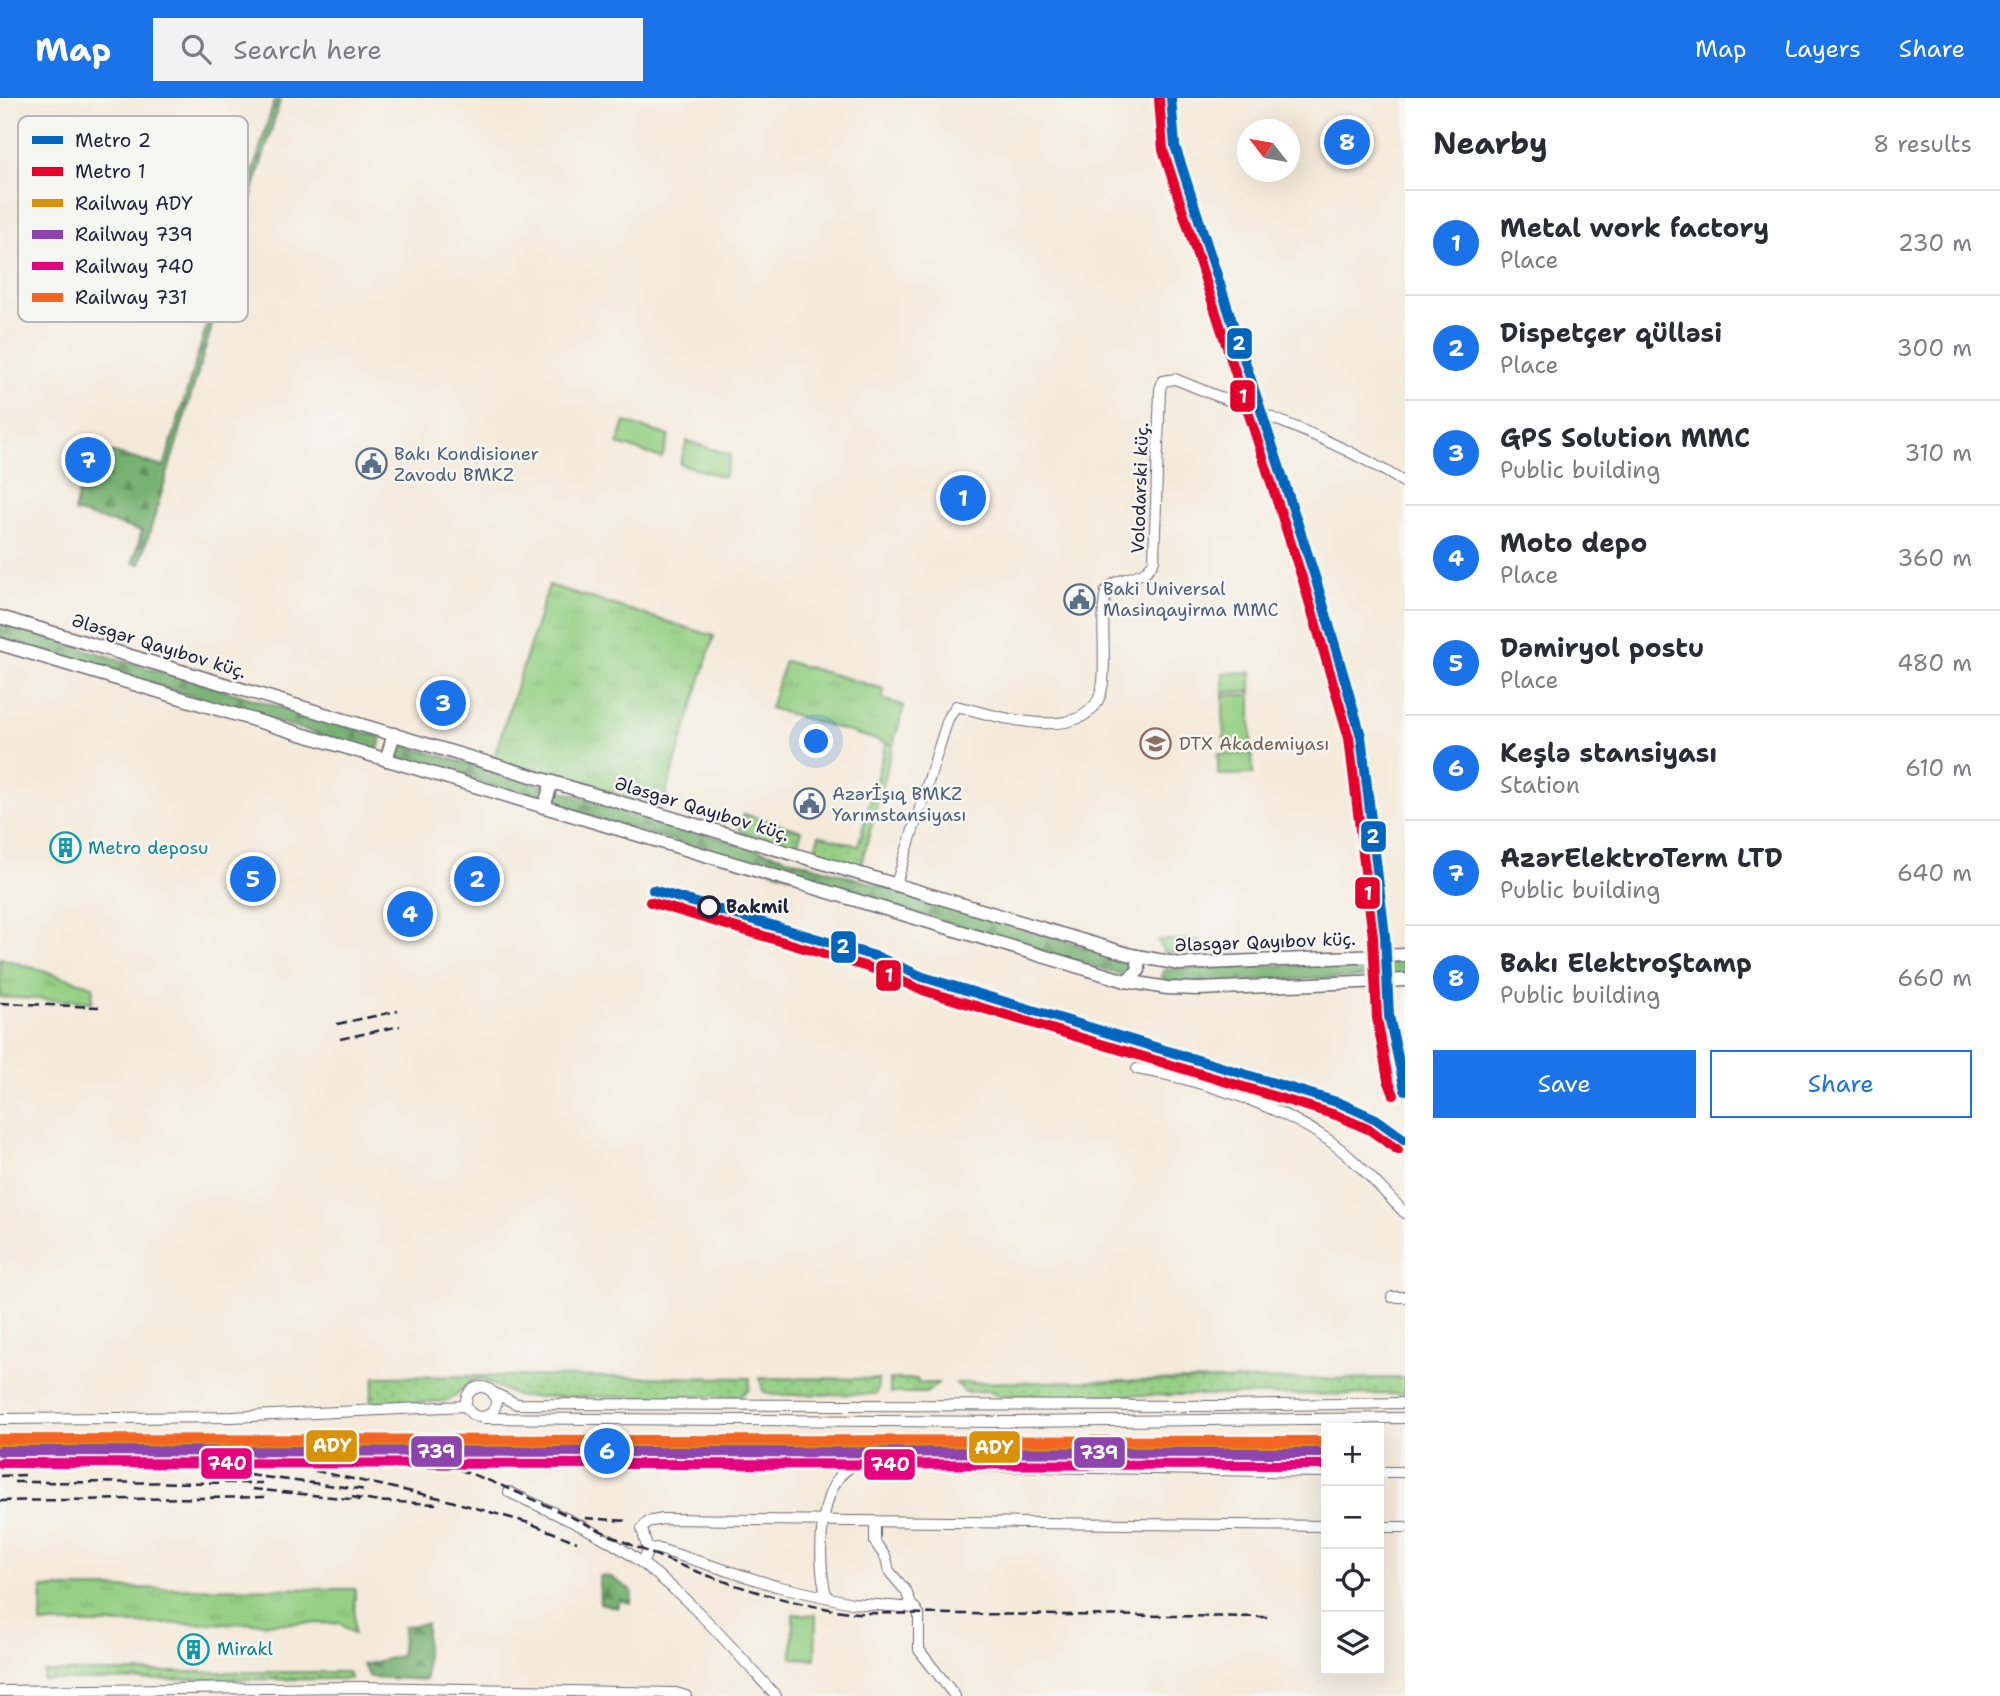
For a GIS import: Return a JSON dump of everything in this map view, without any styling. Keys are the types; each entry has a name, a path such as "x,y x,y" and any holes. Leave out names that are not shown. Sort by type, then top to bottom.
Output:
{"main road":[{"name":"Ələsgər Qayıbov küç.","path":"0,617 1137,956 1167,963 1405,955"},
{"path":"0,644 1126,981 1167,988 1405,980"},
{"path":"386,760 394,734"},
{"path":"544,807 552,782"},
{"path":"1126,981 1139,970 1137,956"},
{"path":"1167,963 1157,969 1155,976 1157,982 1167,988"}],"street":[{"name":"Volodarski küç.","path":"896,884 948,719 956,706 1025,721 1071,722 1086,717 1096,705 1104,680 1106,591 1112,583 1140,575 1154,560 1160,389 1163,381 1175,379 1278,422 1364,460 1405,483"},
{"path":"1137,1069 1178,1076 1303,1125 1346,1155 1405,1213"},
{"path":"1392,1297 1405,1297"},
{"path":"1405,1403 1224,1406 517,1404 485,1387 475,1388 467,1395 466,1406 472,1415 482,1418 1011,1422 1405,1418"},
{"path":"482,1418 491,1415 496,1407 494,1393"},
{"path":"0,1419 232,1417 466,1406"},
{"path":"826,1594 819,1557 823,1521 833,1491 843,1474 858,1464 1321,1472"},
{"path":"1384,1472 1405,1472"},
{"path":"509,1492 594,1534 642,1563 676,1591 776,1696"},
{"path":"642,1563 648,1551 642,1529 647,1522 653,1520 1321,1526"},
{"path":"875,1521 876,1542 886,1558 889,1571 906,1591 912,1607 919,1614 919,1650 955,1696"},
{"path":"1384,1527 1405,1527"},
{"path":"648,1551 656,1548 746,1578 826,1594 852,1603 912,1607"},
{"path":"0,1692 361,1691 676,1693 685,1696"},
{"path":"0,1692 86,1696"}],"green space":[{"path":"275,98 281,98 248,207 248,188"},
{"path":"208,322 213,322 140,564 133,562 142,531 74,512 89,446 164,467"},
{"path":"625,422 669,436 662,458 618,444"},
{"path":"687,441 731,455 724,477 680,464"},
{"path":"549,585 714,636 662,806 493,760"},
{"path":"0,624 382,737 377,752 0,638"},
{"path":"785,661 884,689 882,699 904,706 893,745 770,708"},
{"path":"1251,672 1251,692 1223,692 1223,673"},
{"path":"1223,695 1251,695 1251,745 1224,746"},
{"path":"886,743 893,745 861,865 814,853 819,835 858,846"},
{"path":"400,744 543,785 539,799 395,758"},
{"path":"1252,753 1253,774 1218,775 1218,754"},
{"path":"559,790 1122,958 1132,966 1126,975 1119,974 554,805"},
{"path":"744,814 802,831 796,848 739,832"},
{"path":"1158,940 1198,940 1206,951 1164,953"},
{"path":"0,958 93,986 92,1002 0,997"},
{"path":"1405,961 1405,976 1171,984 1161,977 1163,971 1169,969"},
{"path":"375,1377 750,1378 749,1390 740,1396 519,1397 480,1379 472,1381 448,1401 370,1405"},
{"path":"760,1378 878,1379 877,1394 773,1395 763,1391"},
{"path":"1405,1378 1405,1394 1000,1396 990,1391 965,1392 956,1383"},
{"path":"890,1379 917,1379 918,1383 938,1383 926,1393 890,1393"},
{"path":"599,1576 611,1577 632,1591 631,1603 619,1600 617,1608 600,1603"},
{"path":"42,1588 355,1589 354,1634 340,1623 41,1624"},
{"path":"793,1614 816,1615 815,1659 792,1658"},
{"path":"426,1624 426,1680 370,1677 362,1665 400,1656 404,1626"},
{"path":"44,1672 348,1672 351,1679 43,1680"}],"railway":[{"path":"0,1003 99,1007"},
{"path":"337,1024 398,1011"},
{"path":"340,1039 400,1026"},
{"path":"386,1452 455,1468 520,1493 698,1572 802,1604 856,1613 1270,1617"},
{"path":"0,1465 293,1466 440,1498 529,1523 577,1542"},
{"path":"0,1476 25,1475"},
{"path":"249,1475 367,1490"},
{"path":"14,1482 262,1483"},
{"path":"252,1489 360,1500"},
{"path":"0,1501 266,1497"},
{"path":"352,1497 373,1501 436,1504"},
{"path":"585,1518 627,1521"}],"metro line":[{"name":"2","path":"1171,98 1175,146 1316,580 1361,736 1385,936 1389,1016 1405,1090"},
{"name":"1","path":"1159,99 1163,150 1304,584 1349,738 1373,937 1377,1018 1388,1080 1394,1095"},
{"name":"2","path":"653,890 878,957 923,977 1340,1103 1376,1119 1405,1140"},
{"name":"1","path":"650,902 874,969 919,989 1336,1115 1370,1130 1398,1150"}],"rail line":[{"name":"731","path":"0,1439 1321,1441"},
{"name":"ADY","path":"0,1445 1321,1448"},
{"name":"739","path":"0,1451 1321,1453"},
{"name":"740","path":"0,1463 1321,1465"}],"place":[{"name":"Bakı ElektroŞtamp","path":"1347,142"},
{"name":"AzərElektroTerm LTD","path":"88,460"},
{"name":"Bakı Kondisioner Zavodu BMKZ","path":"371,464"},
{"name":"Metal work factory","path":"963,498"},
{"name":"Baki Universal Masinqayirma MMC","path":"1080,599"},
{"name":"GPS Solution MMC","path":"443,703"},
{"name":"DTX Akademiyası","path":"1156,744"},
{"name":"Azərİşıq BMKZ Yarımstansiyası","path":"809,804"},
{"name":"Metro deposu","path":"65,848"},
{"name":"Dəmiryol postu","path":"253,879"},
{"name":"Dispetçer qülləsi","path":"477,879"},
{"name":"Bakmil","path":"709,907"},
{"name":"Moto depo","path":"410,914"},
{"name":"Keşlə stansiyası","path":"607,1451"},
{"name":"Mirakl","path":"194,1649"}]}
